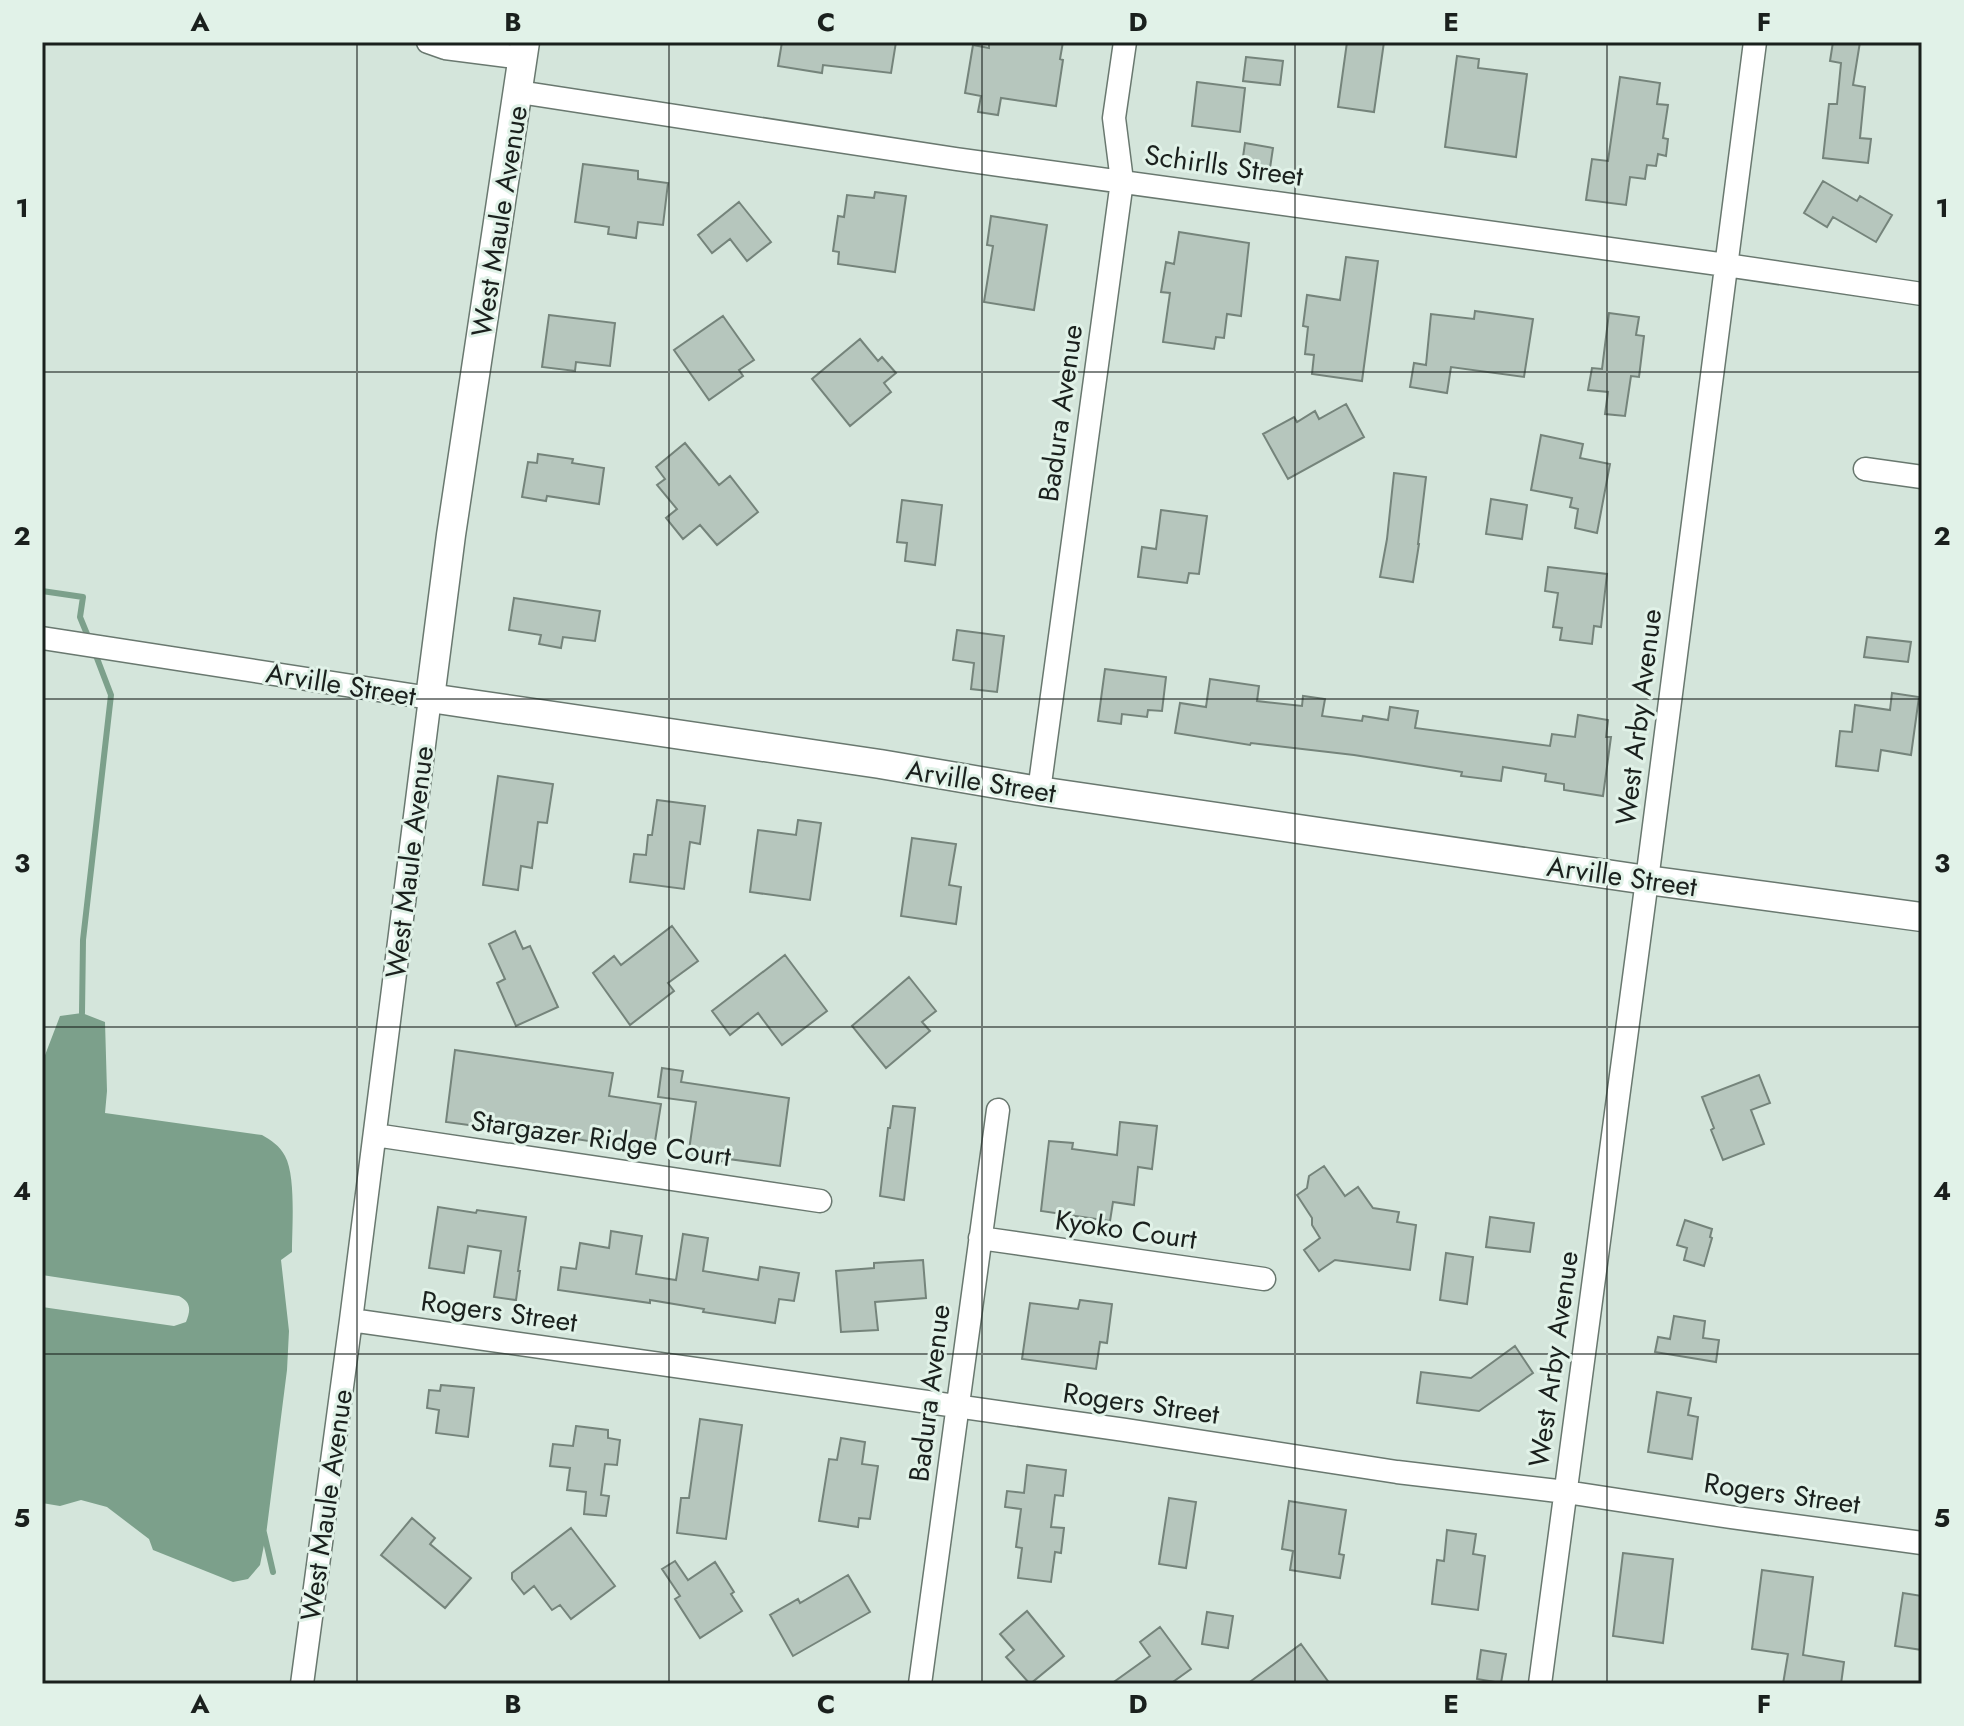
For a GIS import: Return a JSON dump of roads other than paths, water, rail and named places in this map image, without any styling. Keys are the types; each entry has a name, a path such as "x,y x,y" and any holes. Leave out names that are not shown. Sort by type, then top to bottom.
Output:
{"street":[{"path":"428,42 445,48 524,50"},
{"name":"Badura Avenue","path":"1039,791 1122,181 1114,118 1125,42"},
{"name":"West Arby Avenue","path":"1540,1684 1755,42"},
{"name":"West Maule Avenue","path":"302,1684 454,519 524,50"},
{"name":"Schirlls Street","path":"519,92 956,159 1922,294"},
{"path":"1865,469 1922,477"},
{"name":"Arville Street","path":"42,638 880,764 1039,791 1922,917"},
{"name":"Badura Avenue","path":"920,1684 998,1110"},
{"name":"Stargazer Ridge Court","path":"375,1135 820,1201"},
{"name":"Kyoko Court","path":"980,1238 1264,1279"},
{"name":"Rogers Street","path":"351,1320 1397,1472 1566,1492 1922,1543"}],"waterway":[{"path":"42,591 83,597 80,617 89,639"},
{"path":"82,1013 83,940 111,695 95,653"},
{"path":"264,1533 273,1572"}]}
